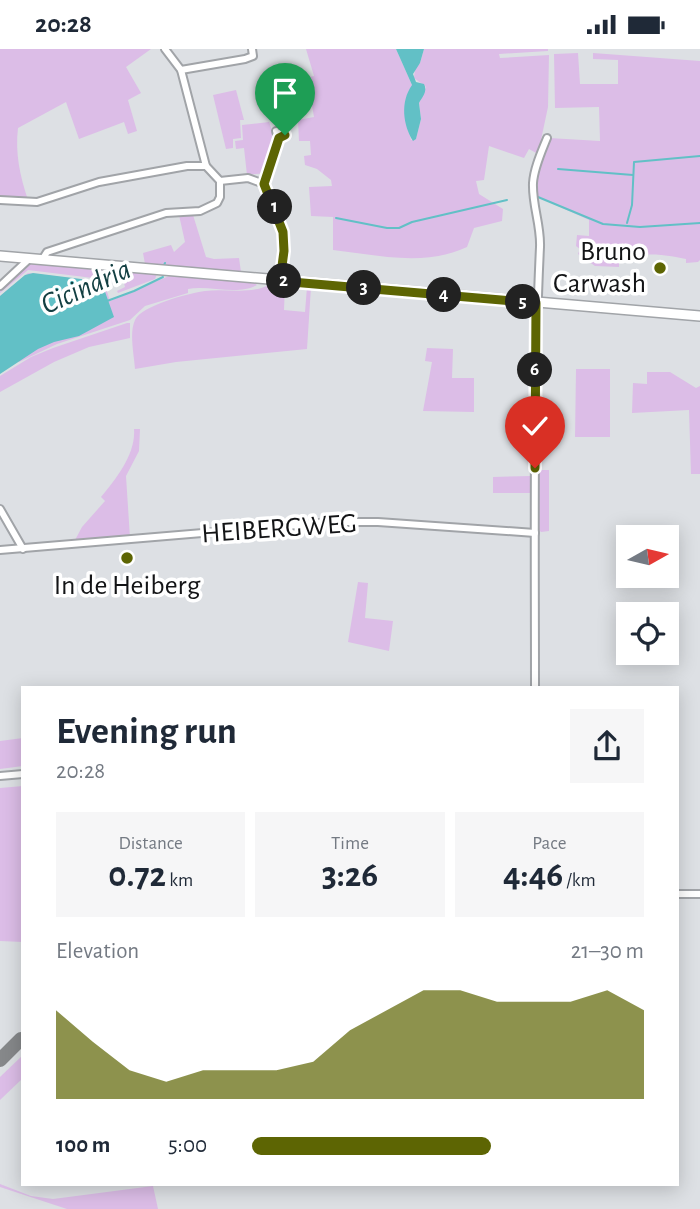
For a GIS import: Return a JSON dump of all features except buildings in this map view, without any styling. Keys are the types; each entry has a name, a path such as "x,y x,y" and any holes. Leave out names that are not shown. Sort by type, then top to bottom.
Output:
{"main road":[{"path":"0,257 700,319"}],"street":[{"path":"42,260 47,252 126,224 166,213 191,213 210,207 220,197 220,181 206,166 181,70 165,49"},
{"path":"181,70 245,59 253,55 252,49"},
{"path":"280,135 264,184 283,232 284,251 280,281"},
{"path":"535,686 536,303 540,232 533,183 547,138"},
{"path":"0,200 37,202 99,182 187,166 206,166"},
{"path":"220,181 248,178 264,184"},
{"path":"0,286 29,259"},
{"path":"0,509 23,549"},
{"name":"HEIBERGWEG","path":"0,551 333,523 378,522 535,533"},
{"path":"0,776 21,774"},
{"path":"679,894 700,894"}],"shaded area":[{"path":"0,49 151,49 126,67 141,93 128,100 137,131 128,134 124,122 79,139 66,102 18,128 19,164 28,200 0,198"},
{"path":"306,49 396,49 412,85 405,118 411,140 416,139 421,119 419,103 426,87 414,78 415,68 420,63 424,49 548,49 499,54 500,58 549,55 548,107 538,154 529,149 524,158 489,146 484,180 476,181 479,194 503,209 502,221 474,228 467,247 434,257 384,257 333,250 333,217 311,216 309,187 332,186 331,180 317,169 305,165 304,156 311,155 310,141 299,141 298,120 314,117 311,100 274,105 270,85 314,76"},
{"path":"578,53 580,84 618,84 618,60 593,59 593,53 700,61 698,262 686,263 686,259 645,255 619,259 619,267 595,266 578,254 580,249 576,246 577,235 589,236 589,220 538,197 538,174 549,138 600,141 599,107 555,108 554,54"},
{"path":"236,90 244,120 240,120 241,138 233,139 233,148 226,149 213,95"},
{"path":"269,122 276,141 266,173 247,175 244,148 236,149 235,141 243,140 242,125"},
{"path":"179,215 193,215 206,257 239,258 241,272 145,264 143,253 171,245 174,252 185,242"},
{"path":"29,263 110,273 101,279 28,270 0,293 0,289"},
{"path":"117,271 157,274 155,279 118,293 117,291 125,287 123,279 115,278"},
{"path":"28,273 104,282 110,301 169,276 253,282 257,285 241,290 188,289 188,293 145,306 130,320 57,344 19,362 0,296"},
{"path":"269,285 285,286 284,310 305,312 307,287 311,287 307,349 176,362 135,369 133,325 146,310 198,292 253,290"},
{"path":"130,323 130,338 89,347 54,362 0,392 0,376 31,357"},
{"path":"427,348 453,349 452,378 474,378 474,412 423,411 432,362 425,361"},
{"path":"576,369 610,369 610,437 575,437"},
{"path":"647,372 670,372 696,388 700,386 700,474 691,474 689,410 632,413 633,383 647,384"},
{"path":"134,429 140,429 139,451 126,476 130,538 74,542 82,527 105,501 101,497 124,466 132,448"},
{"path":"539,470 549,470 549,531 541,532 538,529"},
{"path":"531,476 531,493 493,493 493,477"},
{"path":"358,582 368,583 365,618 393,621 389,651 348,642"},
{"path":"21,738 21,766 0,769 0,741"},
{"path":"21,786 21,942 0,941 0,788"},
{"path":"21,1057 21,1080 0,1100 0,1077"},
{"path":"0,1184 31,1196 53,1199 153,1186 158,1209 67,1209 0,1187"}],"water":[{"path":"396,49 424,49 413,74 416,82 424,84 425,90 419,103 421,119 416,139 413,141 404,113 412,85"},
{"path":"33,273 89,280 103,286 114,317 79,336 38,349 0,374 0,296 25,275"}],"waterway":[{"path":"627,223 632,205 634,162 700,156"},
{"path":"558,169 633,175"},
{"name":"Cicindria","path":"538,197 603,224 640,227 700,223"},
{"name":"Cicindria","path":"336,218 399,228 412,222 507,200"},
{"name":"Cicindria","path":"107,301 163,277"}],"taxiway":[{"path":"0,1060 21,1039"}],"place":[{"name":"Bruno Carwash","path":"660,268"},
{"name":"In de Heiberg","path":"127,558"}],"route":[{"path":"285,135 279,138 264,184 283,232 284,251 280,281 536,303 535,468"}]}
